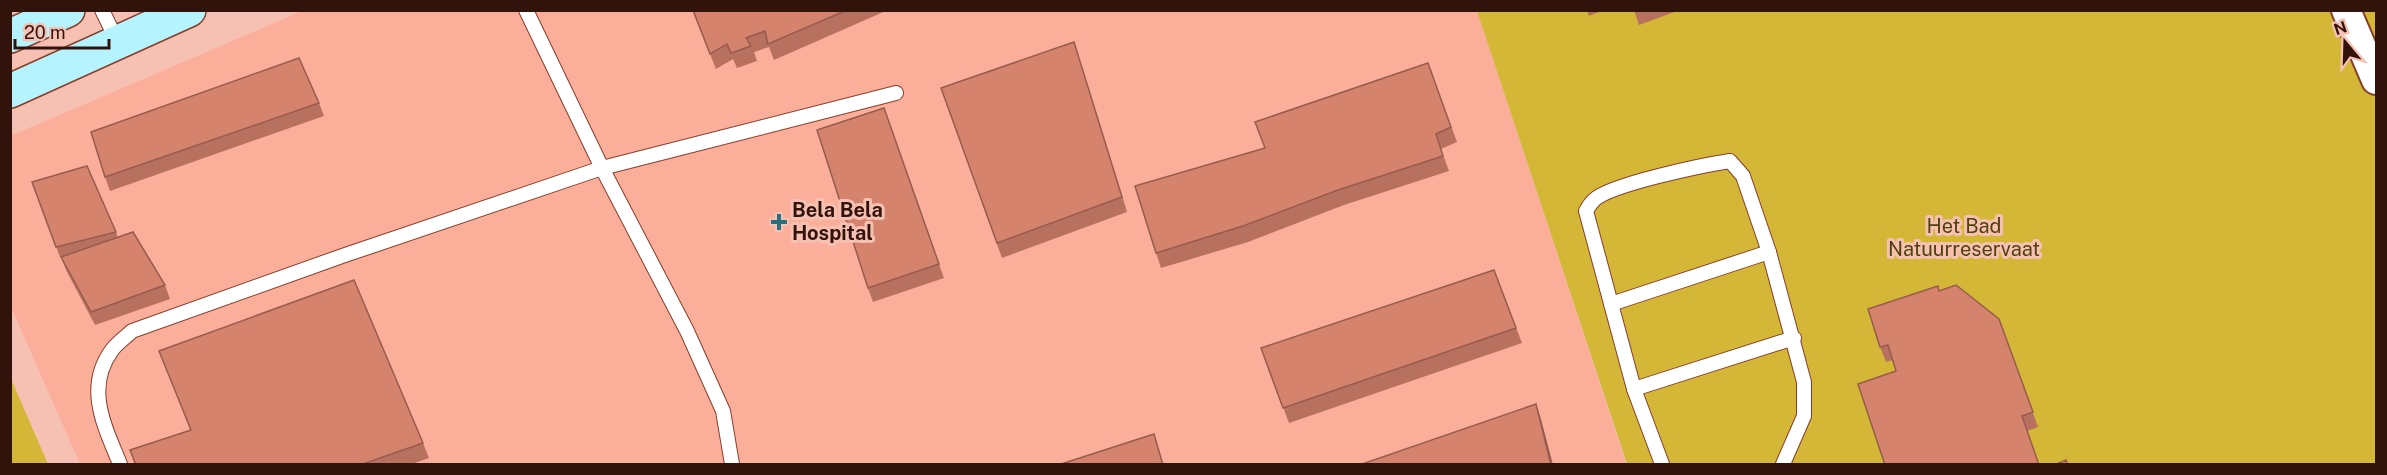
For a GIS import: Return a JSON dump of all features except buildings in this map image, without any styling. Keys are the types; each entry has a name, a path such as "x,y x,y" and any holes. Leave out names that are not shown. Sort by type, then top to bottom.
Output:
{"main road":[{"path":"10,36 68,10"},
{"path":"10,91 189,10"}],"street":[{"path":"2346,10 2376,80"}],"lane":[{"path":"102,10 118,43"},
{"path":"526,10 602,168 687,331 723,411 732,465"},
{"path":"120,465 99,415 97,392 103,368 112,350 132,331 345,255 602,168 896,93"},
{"path":"1662,465 1634,389 1586,211 1594,199 1611,190 1702,165 1730,161 1743,176 1769,252 1804,382 1804,416 1783,465"},
{"path":"1611,304 1769,252"},
{"path":"1634,389 1794,338"}],"shaded area":[{"name":"Bela Bela Hospital","path":"302,11 1477,11 1626,464 80,464 11,307 10,136"}],"green space":[{"name":"Het Bad Natuurreservaat","path":"1477,11 2376,11 2376,464 1627,464"},
{"path":"11,379 48,464 11,464"}],"place":[{"name":"Bela Bela Hospital","path":"779,222"}]}
